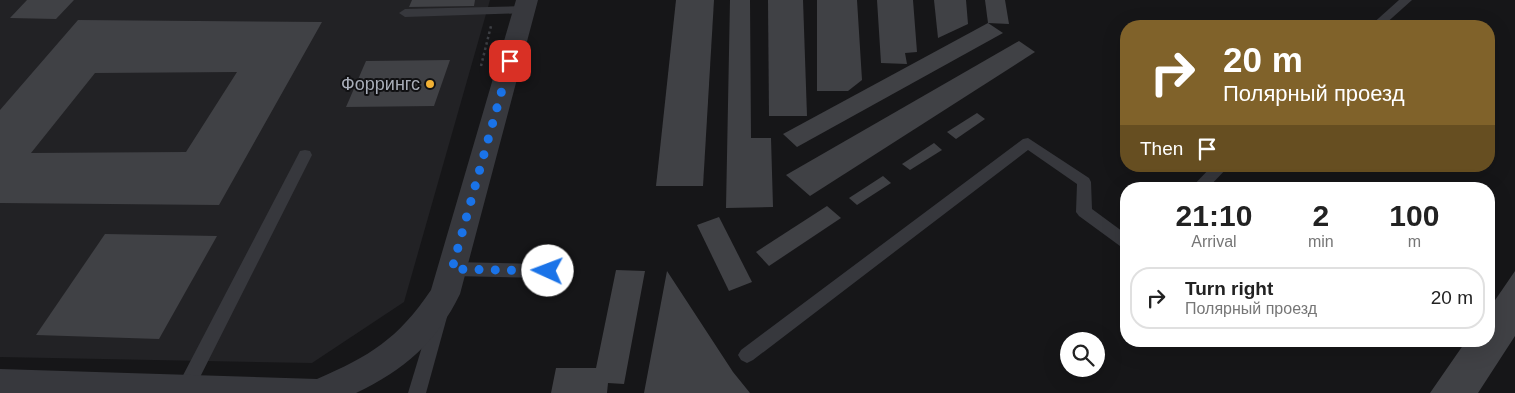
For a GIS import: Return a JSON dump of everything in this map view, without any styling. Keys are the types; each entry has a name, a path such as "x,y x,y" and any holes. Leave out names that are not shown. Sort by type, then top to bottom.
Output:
{"street":[{"path":"320,393 367,372 407,344 428,319 449,281 516,7"},
{"path":"0,384 314,393"}],"lane":[{"path":"1383,20 1406,0"},
{"path":"405,13 516,7"},
{"path":"747,355 1028,143 1084,182 1084,212 1120,238"},
{"path":"186,389 305,155"},
{"path":"1205,182 1215,172"},
{"path":"417,393 449,281 548,271"}],"path":[{"path":"480,69 516,7"}],"shaded area":[{"path":"0,0 490,0 404,302 312,363 0,357"}],"building":[{"path":"27,0 74,0 56,19 10,18"},
{"path":"412,0 475,0 474,6 409,7"},
{"path":"676,0 714,0 703,186 656,186"},
{"path":"730,0 750,0 751,138 771,138 773,207 726,208"},
{"path":"768,0 803,0 807,116 769,116"},
{"path":"817,0 857,0 862,80 848,91 817,91"},
{"path":"877,0 913,0 917,52 905,53 907,64 881,63"},
{"path":"934,0 966,0 968,24 938,38"},
{"path":"985,0 1005,0 1009,24 988,23"},
{"path":"78,20 322,22 219,205 0,203 0,110","holes":["237,72 186,152 31,153 95,73"]},
{"path":"988,23 1003,33 797,147 783,134"},
{"path":"1019,41 1035,52 810,196 786,175"},
{"path":"450,60 434,106 346,107 366,61"},
{"path":"977,113 985,119 956,139 947,132"},
{"path":"934,143 942,150 910,170 902,164"},
{"path":"883,176 891,183 857,205 849,198"},
{"path":"827,206 841,218 769,266 756,252"},
{"path":"719,217 752,282 729,291 697,225"},
{"path":"105,234 217,236 159,339 36,335"},
{"path":"616,270 645,271 624,384 608,383 607,393 551,393 556,368 596,368"},
{"path":"667,271 733,372 750,393 644,393"},
{"path":"1515,271 1515,336 1478,393 1430,393 1462,347 1495,347 1495,300"}],"place":[{"name":"Форрингс","path":"430,84"}],"route":[{"path":"510,61 452,269 548,271"}]}
